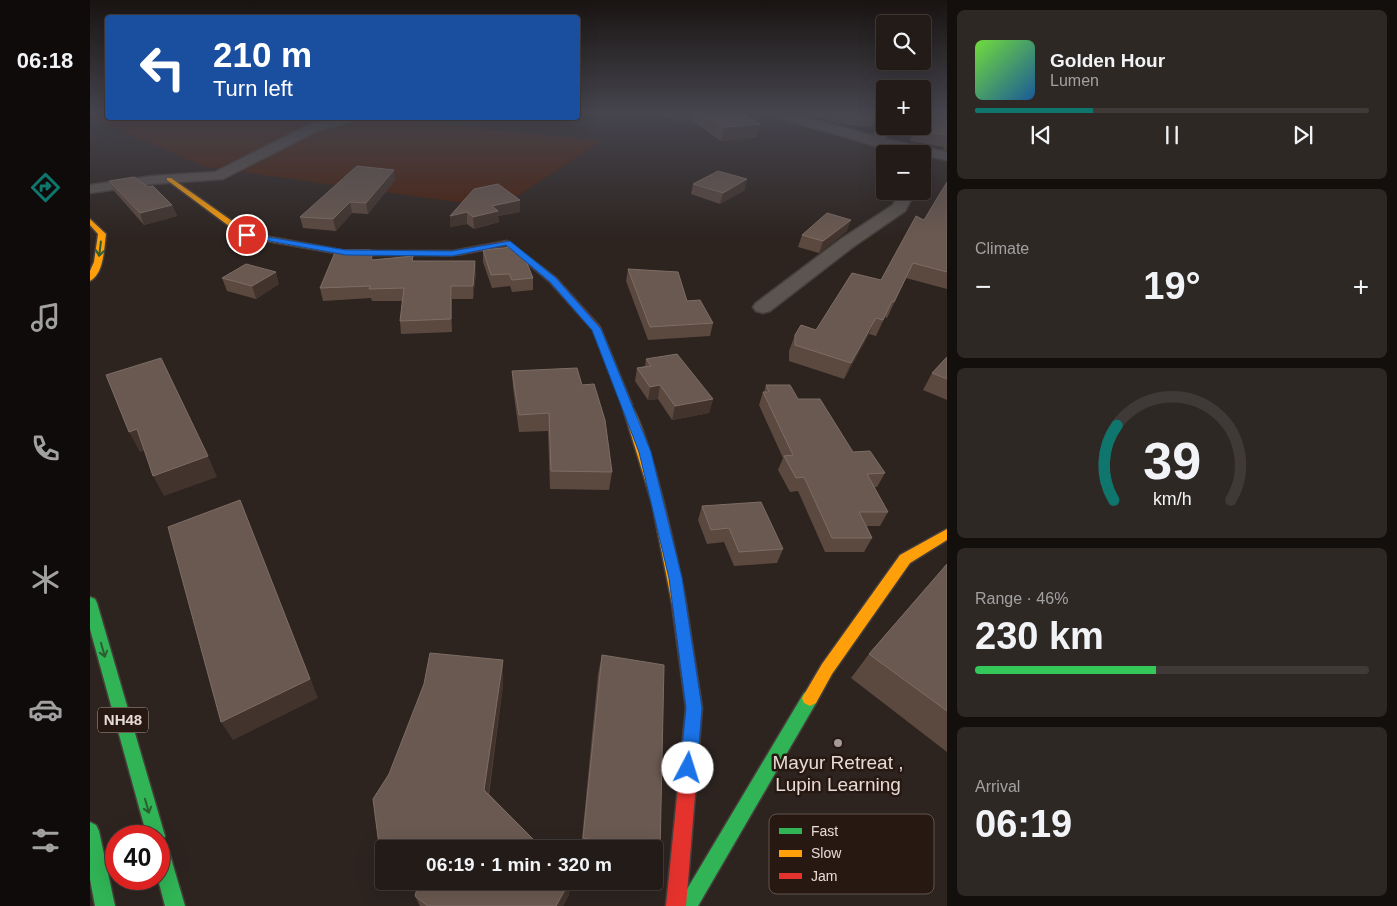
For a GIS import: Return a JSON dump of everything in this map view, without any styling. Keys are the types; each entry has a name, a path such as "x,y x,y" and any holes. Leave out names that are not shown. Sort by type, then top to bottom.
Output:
{"main road":[{"path":"169,179 247,235 346,253 452,253 507,243 553,280 597,329 645,452 682,615 694,708 676,906"},
{"path":"90,221 102,234 98,262 90,279"},
{"path":"687,906 827,669 905,559 947,534"},
{"name":"NH48","path":"90,603 153,825"},
{"path":"90,831 105,906"},
{"path":"170,888 175,906"}],"street":[{"path":"90,189 169,179 218,176 264,153"},
{"path":"919,153 936,158"},
{"path":"763,307 847,243 898,208 904,200"}],"shaded area":[{"path":"173,153 583,153 499,208 205,167"}],"building":[{"path":"357,166 394,170 366,203 350,202 333,219 300,217"},
{"path":"718,171 747,179 723,193 693,184"},
{"path":"134,177 148,187 153,186 172,205 140,213 109,181"},
{"path":"947,182 947,272 913,263 883,320 876,318 851,363 795,345 795,335 801,325 816,330 852,273 881,280 916,216 924,220"},
{"path":"498,184 520,200 492,206 498,211 473,217 467,212 450,216 474,189"},
{"path":"827,213 851,220 823,241 802,235"},
{"path":"513,247 524,256 533,278 512,280 509,274 491,275 483,250"},
{"path":"336,250 371,250 372,260 413,256 412,261 475,261 473,286 451,286 451,319 400,321 404,288 369,289 370,286 320,288"},
{"path":"246,264 276,272 252,286 222,278"},
{"path":"628,269 678,272 687,301 700,300 713,323 650,327"},
{"path":"677,354 713,399 675,406 660,385 650,387 637,368 651,366 646,359"},
{"path":"947,357 947,379 932,373"},
{"path":"161,358 208,456 153,476 137,429 129,432 106,375"},
{"path":"577,368 582,385 594,384 605,420 612,472 551,471 549,413 519,415 512,371"},
{"path":"766,385 790,385 798,399 820,399 853,452 870,451 885,473 867,474 888,512 859,512 872,538 832,538 804,477 796,478 784,456 793,455 763,392 769,392"},
{"path":"240,500 310,679 221,722 168,527"},
{"path":"761,502 783,549 739,552 729,528 711,530 702,506"},
{"path":"947,564 947,711 869,654"},
{"path":"430,653 503,660 484,790 534,840 378,840 373,799 389,774 424,684"},
{"path":"602,655 664,665 660,840 592,840 583,838"},
{"path":"417,890 565,890 556,906 428,906 415,896"}],"traffic: fast":[{"path":"90,603 153,825"},
{"path":"687,906 810,698"},
{"path":"90,831 105,906"},
{"path":"170,888 175,906"}],"traffic: slow":[{"path":"169,179 247,235 346,253 436,253"},
{"path":"90,221 102,234 98,262 90,279"},
{"path":"627,405 644,453 658,503 679,604"},
{"path":"810,698 827,669 905,559 947,534"}],"traffic: jam":[{"path":"436,253 453,253 507,243 553,280 597,329 627,405"},
{"path":"676,906 694,708 679,604"}],"place":[{"name":"Mayur Retreat , Lupin Learning","path":"838,743"}],"route":[{"path":"247,235 346,253 452,253 507,243 553,280 597,329 645,452 675,578 682,615 694,708 688,768"}]}
